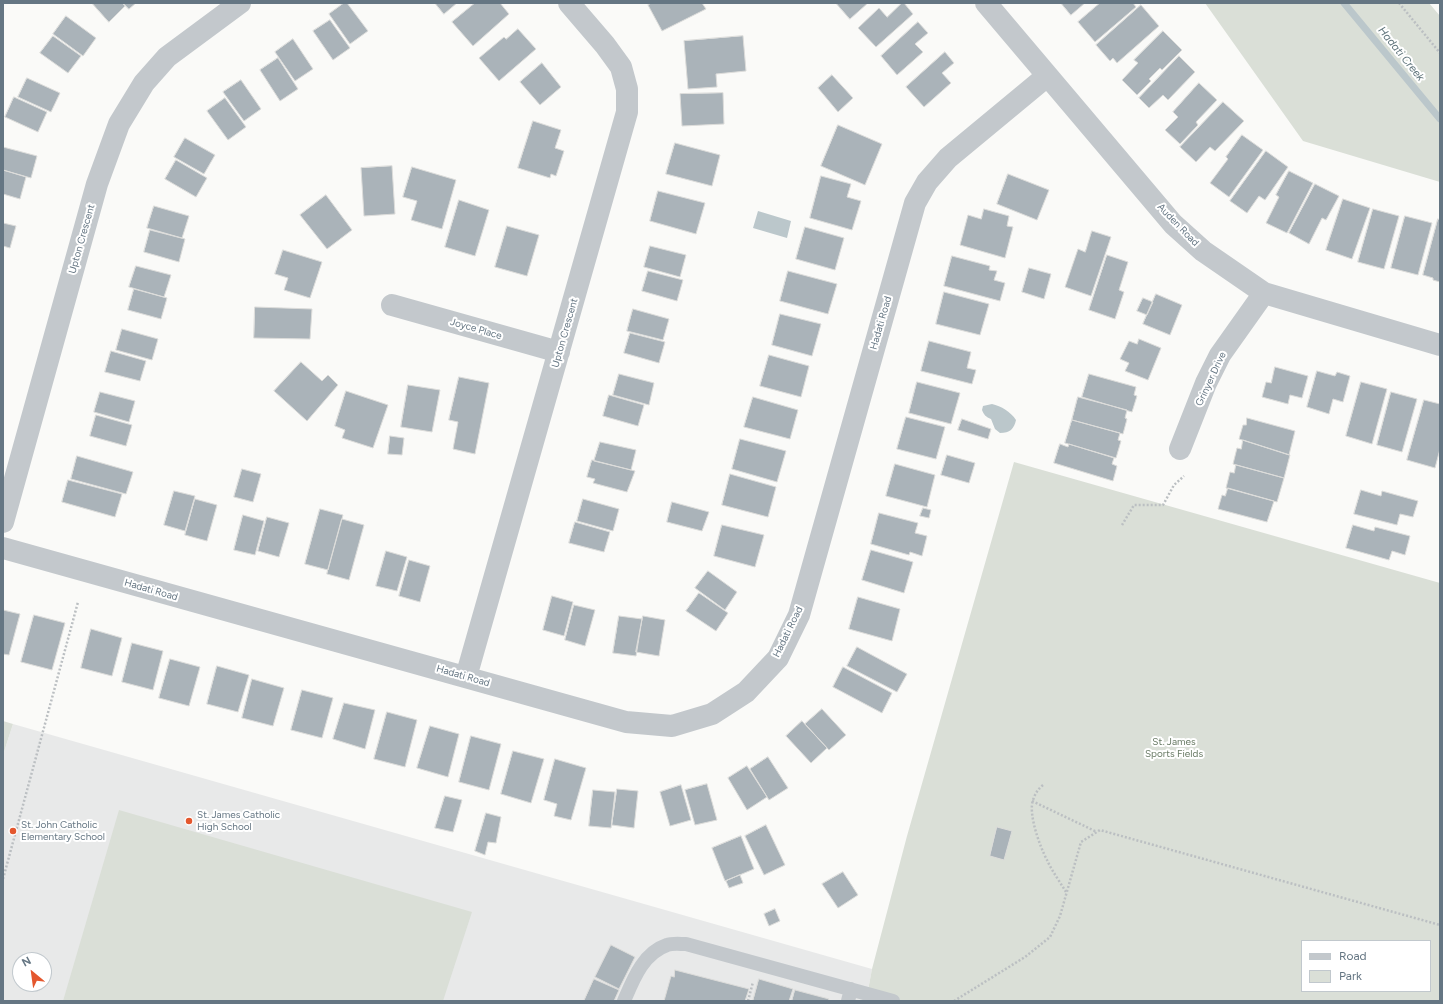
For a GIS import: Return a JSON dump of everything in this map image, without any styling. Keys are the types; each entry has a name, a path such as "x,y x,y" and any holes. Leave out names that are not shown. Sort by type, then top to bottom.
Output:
{"street":[{"name":"Upton Crescent","path":"3,522 97,184 119,124 144,83 167,57 240,3"},
{"name":"Upton Crescent","path":"466,677 627,112 627,89 622,67 569,3"},
{"name":"Auden Road","path":"986,3 1173,224 1204,251 1264,293 1440,345"},
{"name":"Hadati Road","path":"3,548 626,722 672,726 712,714 746,692 778,658 799,615 915,203 927,182 948,158 1047,76"},
{"name":"Grinyer Drive","path":"1180,450 1206,383 1220,355 1264,293"},
{"name":"Joyce Place","path":"392,305 559,352"}],"lane":[{"path":"624,1001 637,971 653,952 668,944 686,944 849,995 893,1001"}],"path":[{"path":"1399,3 1440,53"},
{"path":"1122,525 1134,505 1164,505 1174,485 1184,476"},
{"path":"3,880 78,602"},
{"path":"1043,785 1038,789 1032,801 1032,814 1037,835 1046,859 1066,893"},
{"path":"1032,801 1097,832"},
{"path":"954,1001 1025,957 1050,937 1060,916 1081,842 1100,830 1440,925"}],"shaded area":[{"path":"758,211 791,221 787,238 753,228"},
{"path":"992,404 1006,410 1014,417 1016,420 1011,430 1000,433 995,429 991,419 985,416 982,410 983,406"},
{"name":"St. James Catholic High School","path":"13,724 872,969 866,1001 3,1001 3,755"}],"green space":[{"path":"1205,3 1429,3 1440,16 1440,182 1303,141"},
{"name":"St. James Sports Fields","path":"1014,462 1440,583 1440,1001 866,1001 872,969 907,836"},
{"path":"3,721 13,724 3,755"},
{"path":"119,810 472,912 443,1001 63,1001"}],"building":[{"path":"92,3 122,3 125,6 109,22"},
{"path":"123,3 136,3 129,9"},
{"path":"344,3 347,3 368,31 350,44 329,14"},
{"path":"435,3 457,3 444,14"},
{"path":"475,3 500,3 509,14 473,46 452,22"},
{"path":"652,3 702,3 706,9 662,31 648,5"},
{"path":"836,3 868,3 850,19"},
{"path":"902,3 904,3 913,14 876,47 858,28 879,8 887,17"},
{"path":"1061,3 1085,3 1071,15"},
{"path":"1100,3 1133,3 1136,7 1095,42 1078,22"},
{"path":"1141,5 1159,26 1117,63 1113,58 1110,61 1096,45"},
{"path":"66,16 96,38 83,56 53,34"},
{"path":"330,20 350,48 333,60 313,31"},
{"path":"918,22 928,33 915,44 923,52 897,75 881,56"},
{"path":"518,29 536,49 499,81 479,58 504,37 506,39"},
{"path":"1163,31 1182,50 1162,70 1160,68 1149,79 1151,81 1137,95 1122,80 1138,63 1134,60"},
{"path":"53,36 81,56 68,73 40,53"},
{"path":"743,36 746,71 716,74 717,87 688,89 684,41"},
{"path":"293,39 313,69 295,81 275,52"},
{"path":"945,52 954,63 942,73 951,83 924,107 906,87"},
{"path":"1179,56 1195,72 1168,100 1163,95 1149,108 1139,98"},
{"path":"278,58 298,89 280,101 260,70"},
{"path":"542,63 561,87 540,105 520,82"},
{"path":"832,75 853,98 838,112 818,88"},
{"path":"27,78 60,93 51,112 18,97"},
{"path":"241,80 261,109 244,121 223,92"},
{"path":"1199,83 1217,100 1196,122 1198,125 1180,144 1165,130 1178,117 1173,112"},
{"path":"723,93 724,124 682,126 680,94"},
{"path":"14,97 47,112 38,132 5,117"},
{"path":"225,98 246,127 228,140 207,111"},
{"path":"1223,102 1244,121 1215,151 1210,147 1196,162 1180,147"},
{"path":"533,121 561,130 555,148 564,151 556,176 551,174 550,178 518,168"},
{"path":"838,125 882,144 865,185 821,166"},
{"path":"1242,135 1263,150 1229,197 1210,183 1228,159 1226,157"},
{"path":"185,138 215,155 204,174 174,157"},
{"path":"675,143 720,155 712,186 666,174"},
{"path":"3,147 37,156 31,178 3,170"},
{"path":"1266,151 1288,167 1265,200 1259,196 1247,213 1230,201"},
{"path":"176,160 207,178 196,197 165,179"},
{"path":"392,166 395,214 364,216 361,168"},
{"path":"412,167 456,180 442,229 411,220 417,201 403,197"},
{"path":"3,170 26,177 20,199 3,194"},
{"path":"1289,171 1313,183 1287,233 1266,223 1279,197 1276,195"},
{"path":"1008,174 1049,190 1037,220 997,204"},
{"path":"821,176 851,184 847,197 861,201 852,230 810,218"},
{"path":"1315,184 1339,196 1326,220 1322,218 1309,244 1289,233"},
{"path":"658,191 705,203 696,234 650,221"},
{"path":"326,195 352,230 327,249 300,215"},
{"path":"1343,199 1370,208 1352,259 1326,250"},
{"path":"459,200 489,210 475,256 445,247"},
{"path":"154,206 189,216 182,238 147,228"},
{"path":"984,209 1009,216 1007,226 1013,227 1005,258 960,245 968,215 981,219"},
{"path":"1373,209 1399,216 1384,269 1358,262"},
{"path":"1405,216 1432,223 1418,275 1391,268"},
{"path":"1438,219 1440,220 1440,282 1423,275"},
{"path":"3,223 16,226 10,248 3,246"},
{"path":"507,226 539,235 527,276 495,267"},
{"path":"805,227 844,238 835,270 796,259"},
{"path":"150,230 185,239 179,262 144,252"},
{"path":"1092,231 1111,237 1091,296 1065,287 1078,249 1085,252"},
{"path":"650,246 686,255 680,277 644,267"},
{"path":"283,250 322,262 310,298 284,290 288,278 275,274"},
{"path":"1107,255 1128,262 1119,290 1124,292 1115,319 1089,310"},
{"path":"952,256 990,266 989,270 997,271 994,280 1005,283 1000,301 944,286"},
{"path":"136,266 171,275 164,297 129,287"},
{"path":"1029,268 1051,274 1044,299 1022,292"},
{"path":"648,271 683,280 677,301 642,291"},
{"path":"788,271 837,284 828,314 780,301"},
{"path":"134,289 167,298 161,319 128,310"},
{"path":"944,292 989,304 980,335 936,324"},
{"path":"1156,294 1182,305 1170,335 1143,324"},
{"path":"1143,298 1153,302 1147,315 1137,311"},
{"path":"255,307 312,309 310,339 254,338"},
{"path":"633,309 669,319 663,340 627,331"},
{"path":"780,314 821,324 812,356 772,345"},
{"path":"122,329 158,339 152,360 116,350"},
{"path":"630,333 665,342 659,363 624,353"},
{"path":"1139,339 1161,348 1148,380 1125,371 1129,363 1120,359 1129,341 1137,344"},
{"path":"929,341 971,352 967,368 976,370 972,384 921,371"},
{"path":"111,351 146,361 140,381 105,372"},
{"path":"769,355 809,366 801,397 760,386"},
{"path":"301,362 322,381 328,375 338,385 307,421 274,391"},
{"path":"1275,367 1308,376 1302,398 1290,395 1288,404 1262,397 1266,382 1271,383"},
{"path":"1317,371 1335,376 1337,372 1350,376 1343,402 1333,399 1329,414 1307,407"},
{"path":"619,374 654,383 649,405 613,395"},
{"path":"1089,374 1136,387 1134,395 1137,396 1132,412 1082,397"},
{"path":"459,377 489,383 475,454 453,449 458,422 449,420"},
{"path":"917,382 960,393 951,424 909,413"},
{"path":"1361,382 1387,389 1372,444 1346,436"},
{"path":"408,385 440,390 432,432 401,427"},
{"path":"346,391 388,405 373,448 342,438 345,430 335,426"},
{"path":"100,392 135,401 129,422 94,412"},
{"path":"1391,392 1417,399 1402,452 1377,445"},
{"path":"609,395 644,405 638,426 603,416"},
{"path":"753,397 798,410 790,439 744,427"},
{"path":"1078,397 1127,410 1125,418 1127,419 1123,434 1072,420"},
{"path":"1424,400 1440,404 1440,449 1435,468 1407,460"},
{"path":"96,415 132,425 126,446 90,436"},
{"path":"906,417 945,427 936,459 897,449"},
{"path":"1247,418 1295,431 1289,455 1239,439 1243,425 1246,425"},
{"path":"962,419 991,429 988,439 958,430"},
{"path":"1072,420 1120,433 1118,440 1121,441 1116,458 1065,443"},
{"path":"390,436 404,438 402,455 388,454"},
{"path":"740,439 786,451 777,482 732,469"},
{"path":"1243,440 1290,455 1284,478 1233,464 1237,448 1241,449"},
{"path":"600,442 636,450 631,470 594,461"},
{"path":"1060,444 1068,447 1069,444 1114,458 1112,464 1117,466 1113,481 1054,463"},
{"path":"947,455 975,463 969,483 941,475"},
{"path":"77,456 133,472 126,494 71,479"},
{"path":"592,460 635,471 627,492 593,483 595,479 587,477"},
{"path":"895,464 935,475 927,507 886,496"},
{"path":"1236,465 1284,478 1277,502 1226,488 1230,472 1234,473"},
{"path":"242,469 261,474 253,502 234,497"},
{"path":"730,474 776,487 768,517 722,505"},
{"path":"68,480 122,494 115,517 62,502"},
{"path":"1228,488 1274,501 1267,522 1218,509 1222,495 1225,496"},
{"path":"1361,490 1381,496 1382,491 1418,501 1413,517 1400,514 1397,525 1354,514"},
{"path":"174,491 195,496 185,531 164,525"},
{"path":"195,499 217,505 207,541 185,535"},
{"path":"583,499 619,509 613,531 577,521"},
{"path":"672,502 709,512 702,531 667,522"},
{"path":"923,508 931,510 929,518 920,516"},
{"path":"320,509 343,515 328,570 305,564"},
{"path":"879,513 918,523 915,533 927,536 922,556 910,552 909,555 871,544"},
{"path":"243,515 264,521 255,555 234,550"},
{"path":"267,517 289,523 279,557 258,551"},
{"path":"342,519 364,525 349,580 327,574"},
{"path":"575,522 610,532 604,552 569,543"},
{"path":"722,525 764,535 755,567 714,556"},
{"path":"1353,525 1374,531 1375,527 1410,536 1405,555 1392,551 1389,560 1346,548"},
{"path":"871,550 913,562 904,593 862,580"},
{"path":"386,551 407,557 397,591 376,586"},
{"path":"409,560 430,566 420,602 399,596"},
{"path":"708,571 737,592 725,610 695,588"},
{"path":"699,593 728,613 716,631 686,611"},
{"path":"552,596 573,602 564,636 543,630"},
{"path":"858,597 900,609 892,641 849,629"},
{"path":"574,605 595,610 585,646 565,640"},
{"path":"3,610 20,614 9,655 3,654"},
{"path":"34,615 65,623 52,670 21,662"},
{"path":"619,616 642,619 636,656 613,653"},
{"path":"643,616 665,620 659,656 636,652"},
{"path":"91,629 122,638 112,676 81,668"},
{"path":"132,643 163,651 153,690 122,682"},
{"path":"857,647 907,674 897,692 847,666"},
{"path":"170,659 200,667 189,706 159,698"},
{"path":"217,666 249,675 238,712 207,704"},
{"path":"843,667 892,693 882,713 833,687"},
{"path":"252,679 284,688 273,726 242,718"},
{"path":"302,690 333,698 322,738 291,730"},
{"path":"344,703 375,710 365,749 333,739"},
{"path":"822,709 846,735 829,750 805,724"},
{"path":"387,712 417,720 405,767 374,759"},
{"path":"802,721 827,748 811,763 786,736"},
{"path":"430,726 459,734 448,777 417,768"},
{"path":"471,736 501,744 489,790 459,782"},
{"path":"513,751 544,759 531,803 501,794"},
{"path":"768,757 788,788 769,800 750,769"},
{"path":"555,759 586,768 571,820 554,816 557,804 544,800"},
{"path":"747,766 767,797 747,810 728,778"},
{"path":"707,784 717,820 695,825 685,790"},
{"path":"681,785 691,820 670,826 660,792"},
{"path":"617,789 638,791 634,828 612,825"},
{"path":"593,790 615,792 611,828 589,826"},
{"path":"445,796 462,800 453,832 435,828"},
{"path":"486,813 501,817 496,843 488,842 485,855 475,851"},
{"path":"766,825 785,865 764,875 745,836"},
{"path":"997,827 1012,831 1004,860 990,856"},
{"path":"741,836 754,869 725,881 712,848"},
{"path":"843,872 858,895 838,908 822,884"},
{"path":"740,875 743,883 729,888 726,881"},
{"path":"775,909 780,921 769,926 764,914"},
{"path":"611,945 635,957 619,989 595,977"},
{"path":"675,970 749,989 745,1001 664,1001 671,976 674,977"},
{"path":"594,979 619,990 614,1001 584,1001"},
{"path":"759,979 793,989 789,1001 753,1001"},
{"path":"795,990 829,999 828,1001 792,1001"}],"waterway":[{"name":"Hadati Creek","path":"1344,3 1440,119"}],"place":[{"name":"St. James Catholic High School","path":"189,821"},
{"name":"St. John Catholic Elementary School","path":"13,831"}]}
